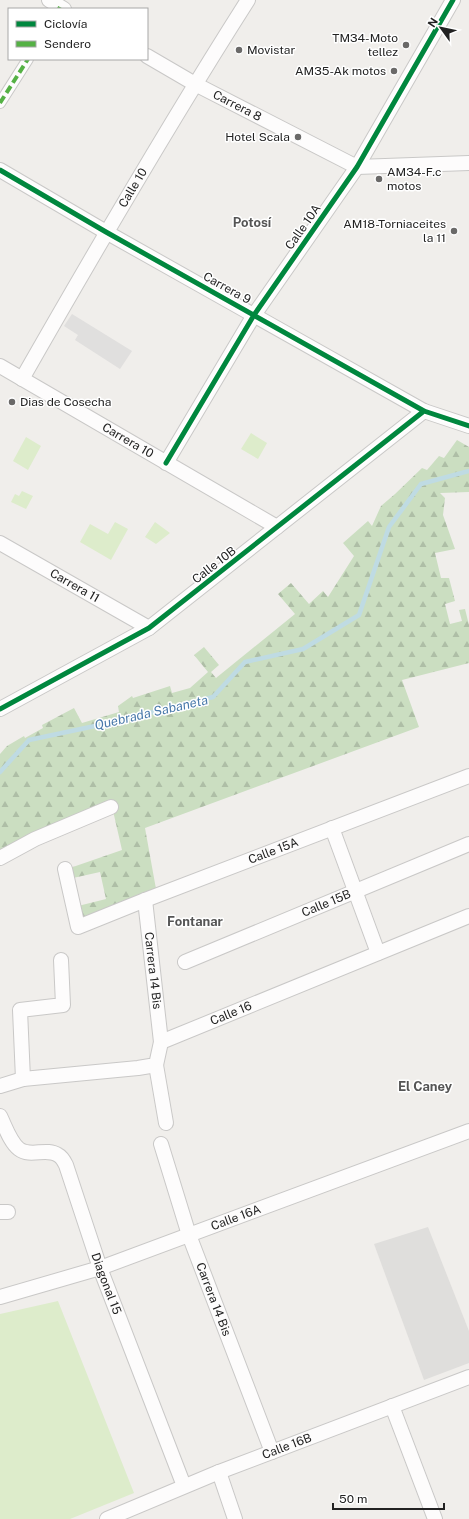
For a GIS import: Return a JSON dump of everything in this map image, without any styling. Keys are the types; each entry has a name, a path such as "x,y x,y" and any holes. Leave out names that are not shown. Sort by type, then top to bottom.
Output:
{"street":[{"name":"Calle 10","path":"22,379 106,232 195,84 248,0"},
{"name":"Calle 10A","path":"166,463 254,315 357,167 453,0"},
{"name":"Carrera 8","path":"148,57 195,84 357,167 469,163"},
{"path":"0,103 27,60"},
{"name":"Carrera 9","path":"0,170 106,232 424,411 469,426"},
{"name":"Carrera 10","path":"0,366 277,527"},
{"name":"Calle 10B","path":"0,709 149,628 424,411"},
{"name":"Carrera 11","path":"0,543 149,628"},
{"name":"Calle 15A","path":"65,869 78,927 469,776"},
{"path":"0,858 35,839 112,807"},
{"path":"332,828 378,954"},
{"name":"Calle 15B","path":"184,962 469,844"},
{"name":"Carrera 14 Bis","path":"145,900 161,1042"},
{"name":"Calle 16","path":"161,1042 469,916"},
{"path":"23,1079 20,1010 63,1005 61,960"},
{"path":"161,1042 156,1065 166,1123"},
{"path":"0,1086 23,1079 156,1065"},
{"name":"Diagonal 15","path":"0,1116 11,1139 19,1149 29,1153 51,1152 59,1155 66,1164 100,1268 184,1486"},
{"name":"Calle 16A","path":"0,1297 100,1268 469,1131"},
{"name":"Carrera 14 Bis","path":"161,1144 189,1236 272,1452"},
{"name":"Calle 16B","path":"107,1519 219,1472 469,1377"},
{"path":"392,1406 436,1519"},
{"path":"219,1472 235,1519"}],"shaded area":[{"path":"72,314 132,351 120,369 75,340 78,335 64,326"},
{"path":"428,1227 469,1331 469,1363 424,1380 374,1244"}],"green space":[{"path":"251,433 267,443 258,459 241,449"},
{"path":"26,437 41,446 28,470 13,461"},
{"path":"457,440 469,447 469,492 440,493 445,498 443,515 455,549 435,553 441,578 449,578 455,601 445,604 450,624 462,621 459,610 465,609 469,625 469,663 402,680 419,727 145,828 156,889 81,920 78,906 106,899 100,872 73,878 70,868 122,850 111,802 0,852 0,754 7,746 24,736 25,738 43,728 42,725 74,708 82,723 119,712 118,706 132,696 133,698 170,686 172,693 190,688 208,672 194,655 204,647 219,665 211,672 216,678 295,614 278,594 291,583 309,604 323,591 328,597 354,556 343,543 368,521 372,526 381,506 422,468 427,470 439,456 444,458"},
{"path":"22,491 33,496 26,509 11,502 15,494 19,496"},
{"path":"115,522 128,529 111,560 80,542 90,524 108,534"},
{"path":"155,522 170,533 156,544 145,537"},
{"path":"58,1301 134,1493 70,1519 0,1519 0,1314"}],"waterway":[{"name":"Quebrada Sabaneta","path":"0,772 29,740 109,723 213,697 245,662 303,649 359,615 389,527 421,484 469,471"}],"marked path":[{"path":"0,103 27,60"}],"cycle path":[{"path":"166,463 254,315 357,167 453,0"},
{"path":"0,170 106,232 424,411 469,426"},
{"path":"0,709 149,628 424,411"}],"place":[{"name":"TM34-Moto tellez","path":"406,45"},
{"name":"Movistar","path":"239,50"},
{"name":"AM35-Ak motos","path":"394,71"},
{"name":"Hotel Scala","path":"298,137"},
{"name":"AM34-F.c motos","path":"379,179"},
{"name":"AM18-Torniaceites la 11","path":"454,231"},
{"name":"Dias de Cosecha","path":"12,402"}],"district":[{"name":"Potosí","path":"252,222"},
{"name":"Fontanar","path":"195,921"},
{"name":"El Caney","path":"425,1086"}]}
